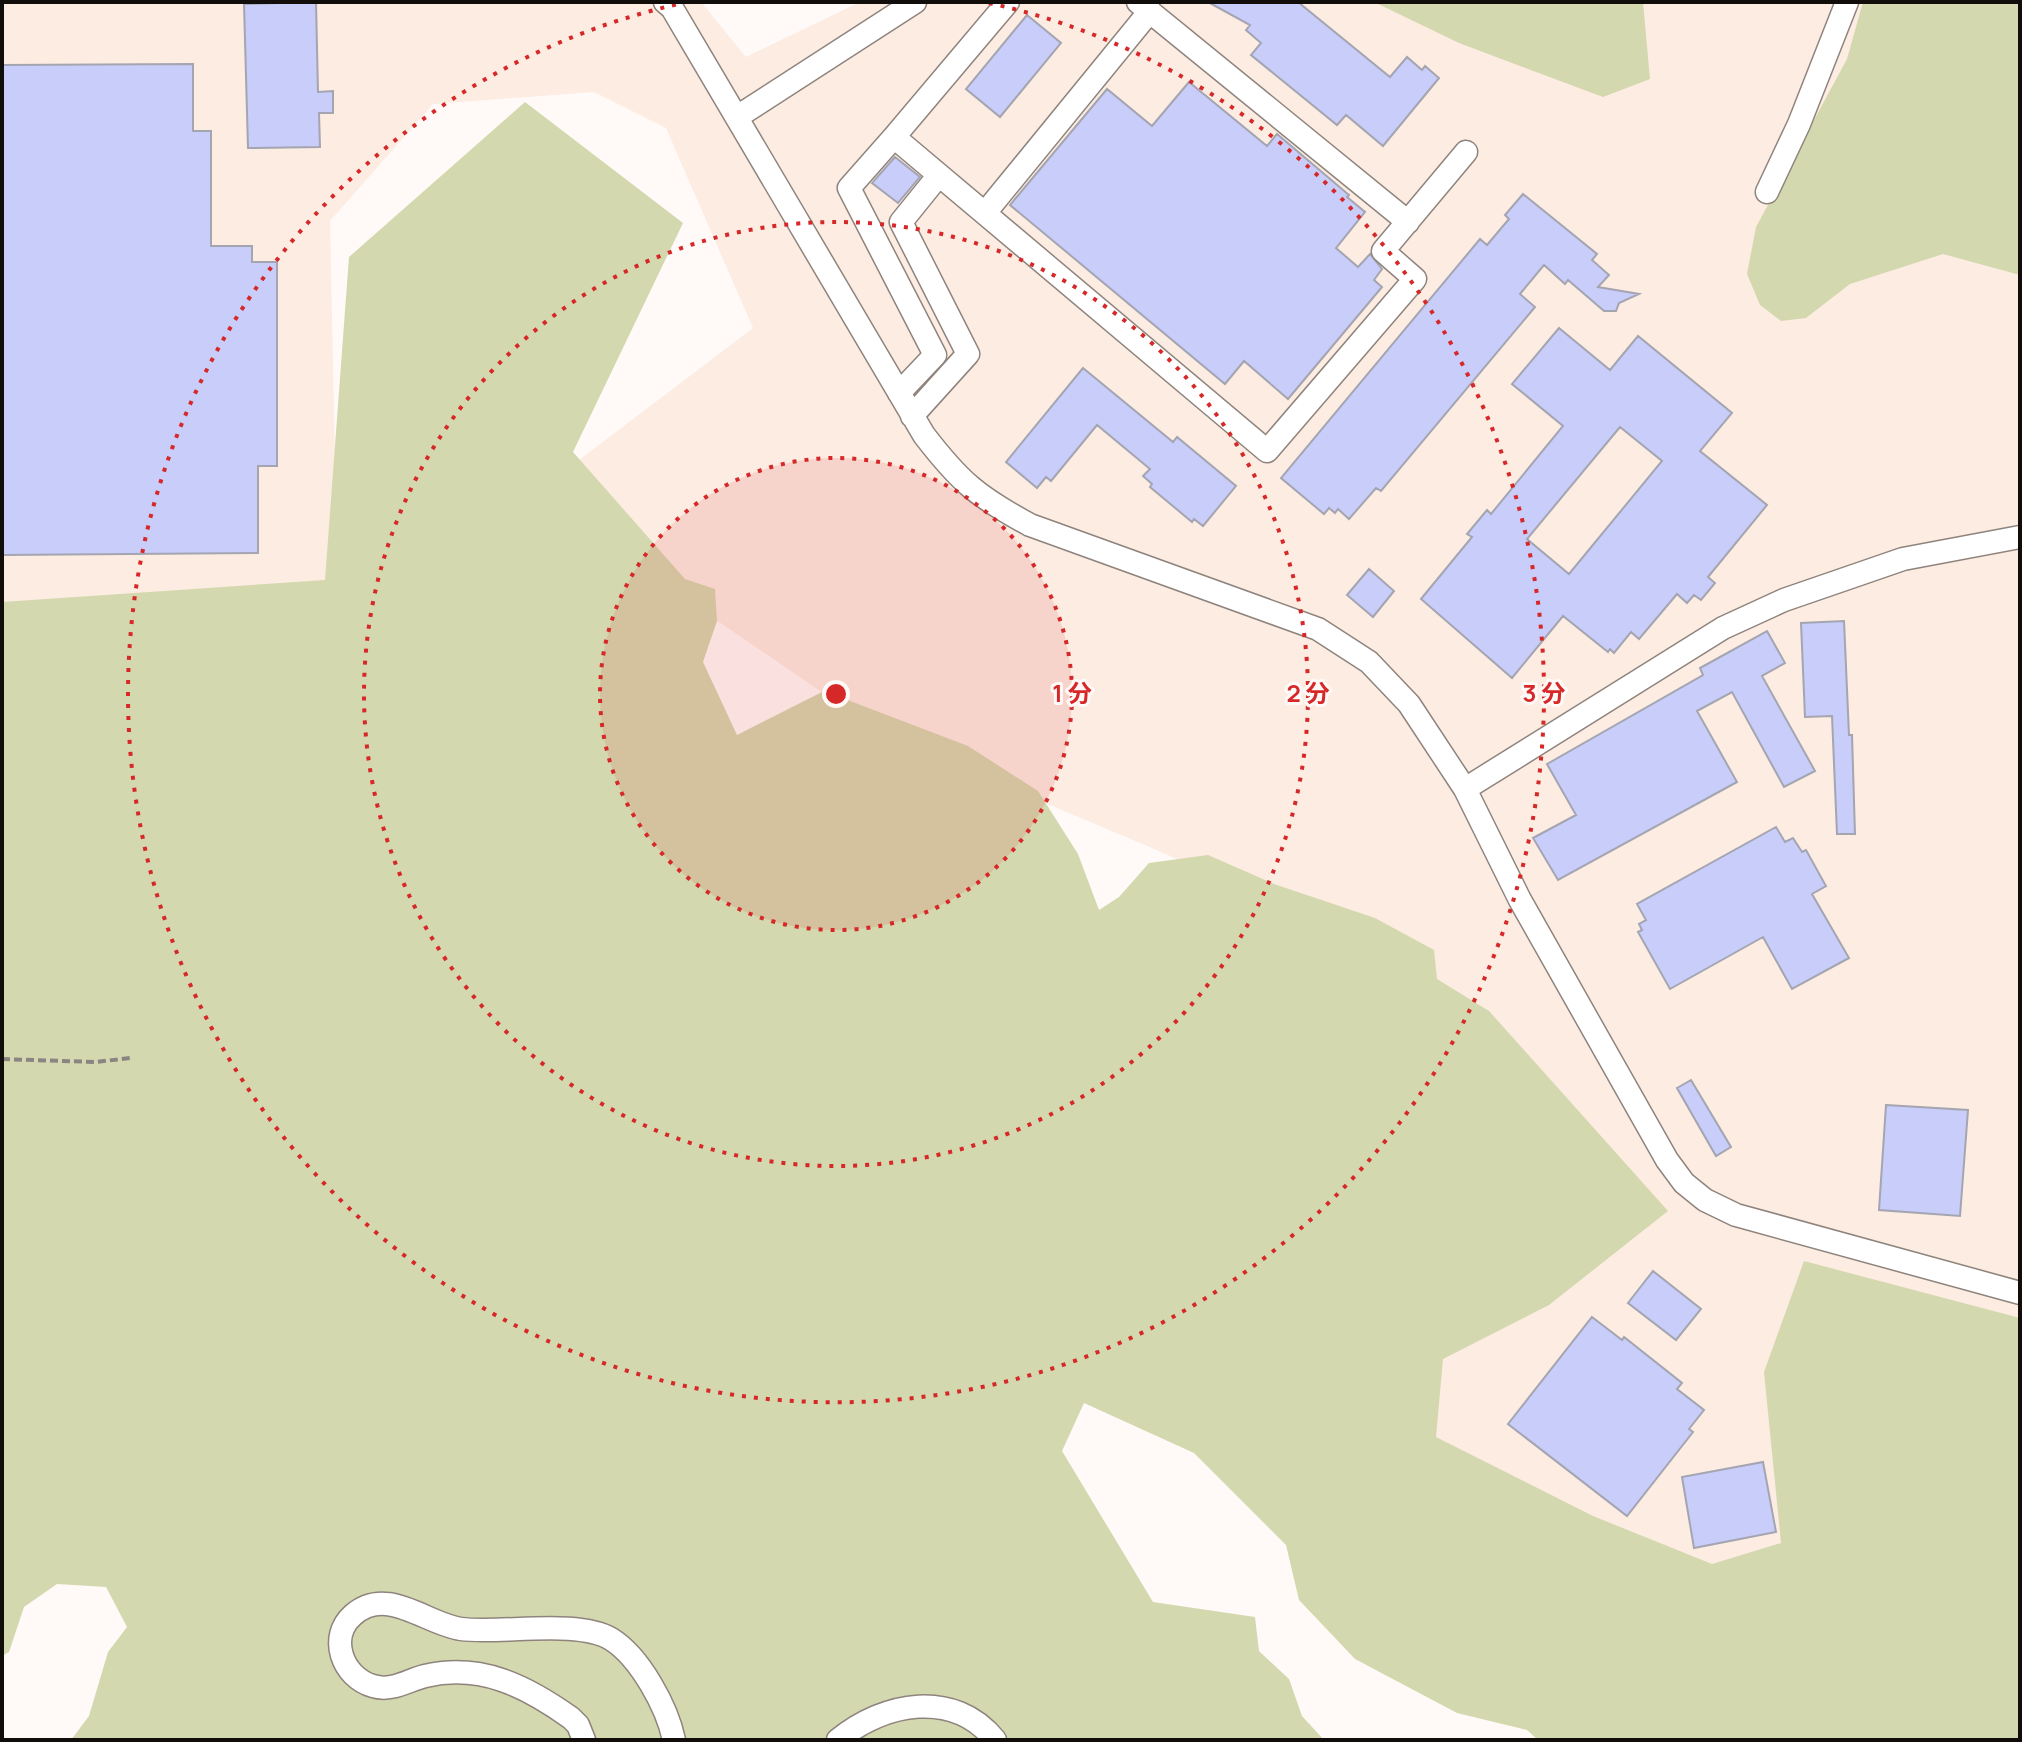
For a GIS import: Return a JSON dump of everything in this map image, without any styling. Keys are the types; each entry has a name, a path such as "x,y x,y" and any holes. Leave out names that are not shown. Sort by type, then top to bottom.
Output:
{"street":[{"path":"665,2 672,8 912,416 954,474 988,502 1030,525 1318,629 1369,662 1409,704 1465,789 1520,900 1633,1102 1684,1183 1705,1200 1736,1215 2020,1293"},
{"path":"737,117 915,2"},
{"path":"899,393 935,355 849,188 1008,2"},
{"path":"1767,192 1799,124 1847,2"},
{"path":"985,213 1144,7 1408,222"},
{"path":"894,137 1267,451 1415,279 1383,251 1466,152"},
{"path":"912,416 968,354 901,222 939,175"},
{"path":"1465,789 1723,628 1784,600 1903,559 2020,537"},
{"path":"584,1740 578,1725 571,1718 510,1681 452,1671 421,1677 399,1686 375,1687 360,1680 347,1668 339,1639 343,1629 362,1608 379,1604 396,1605 443,1626 465,1630 581,1630 610,1639 639,1666 659,1700 674,1740"},
{"path":"838,1740 885,1713 918,1706 950,1708 983,1725 995,1740"}],"path":[{"path":"2,1059 96,1062 130,1058"}],"shaded area":[{"path":"2,2 701,2 746,57 860,2 2020,2 2020,1339 1801,1549 1703,1585 1414,1453 1367,943 886,736 700,609 562,473 753,328 666,128 594,92 433,104 330,221 338,605 2,622"}],"green space":[{"path":"1374,2 1643,2 1650,79 1603,97 1459,43"},
{"path":"1863,2 2020,2 2020,275 1943,254 1850,284 1806,318 1781,321 1760,305 1747,274 1756,227 1847,59"},
{"path":"525,102 683,223 573,452 685,579 715,589 717,621 703,662 737,735 824,691 968,746 1038,791 1078,854 1099,910 1119,897 1149,863 1208,855 1274,884 1375,918 1434,950 1437,979 1489,1011 1668,1211 1549,1305 1443,1359 1436,1437 1593,1516 1712,1564 1781,1543 1764,1372 1804,1261 2020,1318 2020,1740 1538,1740 1527,1730 1457,1713 1355,1659 1299,1600 1286,1545 1194,1453 1084,1403 1062,1451 1153,1602 1255,1617 1259,1651 1289,1679 1302,1716 1324,1740 71,1740 89,1716 108,1652 127,1627 106,1587 57,1584 24,1607 9,1652 2,1656 2,602 325,580 349,257"}],"building":[{"path":"316,2 318,92 333,91 333,113 319,113 320,147 248,148 244,4"},
{"path":"1208,2 1298,2 1390,77 1407,57 1422,70 1425,66 1439,78 1383,146 1346,115 1337,125 1251,55 1261,43 1246,30 1250,25"},
{"path":"1027,15 1061,43 1000,117 966,89"},
{"path":"193,64 193,131 211,131 211,246 252,246 252,262 277,262 277,466 258,466 258,553 2,555 2,65"},
{"path":"1189,82 1267,146 1277,134 1365,212 1336,248 1358,267 1370,254 1382,269 1374,280 1382,287 1288,399 1244,361 1225,384 1010,205 1107,89 1152,126"},
{"path":"895,157 920,177 898,203 872,183"},
{"path":"1523,194 1597,254 1592,260 1609,275 1598,287 1639,294 1619,303 1616,311 1604,311 1568,280 1565,284 1544,265 1520,294 1535,307 1381,491 1376,488 1349,519 1338,509 1335,513 1329,508 1324,514 1281,478 1480,239 1487,245 1509,219 1505,215"},
{"path":"1559,328 1610,370 1638,336 1732,413 1700,451 1767,505 1708,577 1715,583 1701,600 1694,595 1687,603 1677,594 1639,639 1631,632 1614,653 1610,649 1608,652 1563,616 1512,678 1421,599 1472,537 1467,534 1487,510 1491,514 1563,426 1512,384","holes":["1620,427 1662,461 1569,574 1527,539"]},
{"path":"1083,368 1173,442 1177,437 1236,486 1203,526 1194,519 1192,522 1150,487 1152,484 1143,476 1150,469 1097,425 1051,481 1046,477 1037,488 1006,462"},
{"path":"1369,569 1394,591 1373,617 1347,595"},
{"path":"1844,621 1855,834 1837,834 1832,716 1805,717 1801,623"},
{"path":"1767,631 1785,663 1762,676 1815,771 1784,787 1732,692 1697,711 1737,782 1558,880 1533,838 1576,815 1547,764 1703,675 1700,668"},
{"path":"1776,827 1785,842 1793,838 1802,852 1806,850 1826,886 1812,894 1849,958 1792,989 1763,937 1670,989 1638,932 1642,930 1639,924 1646,920 1637,904"},
{"path":"1691,1080 1731,1147 1716,1156 1677,1088"},
{"path":"1886,1105 1968,1110 1960,1216 1879,1210"},
{"path":"1653,1271 1701,1309 1676,1340 1628,1303"},
{"path":"1592,1317 1622,1340 1624,1337 1682,1383 1677,1389 1704,1410 1689,1429 1693,1432 1627,1516 1508,1424"},
{"path":"1763,1462 1776,1532 1694,1548 1682,1477"}]}
